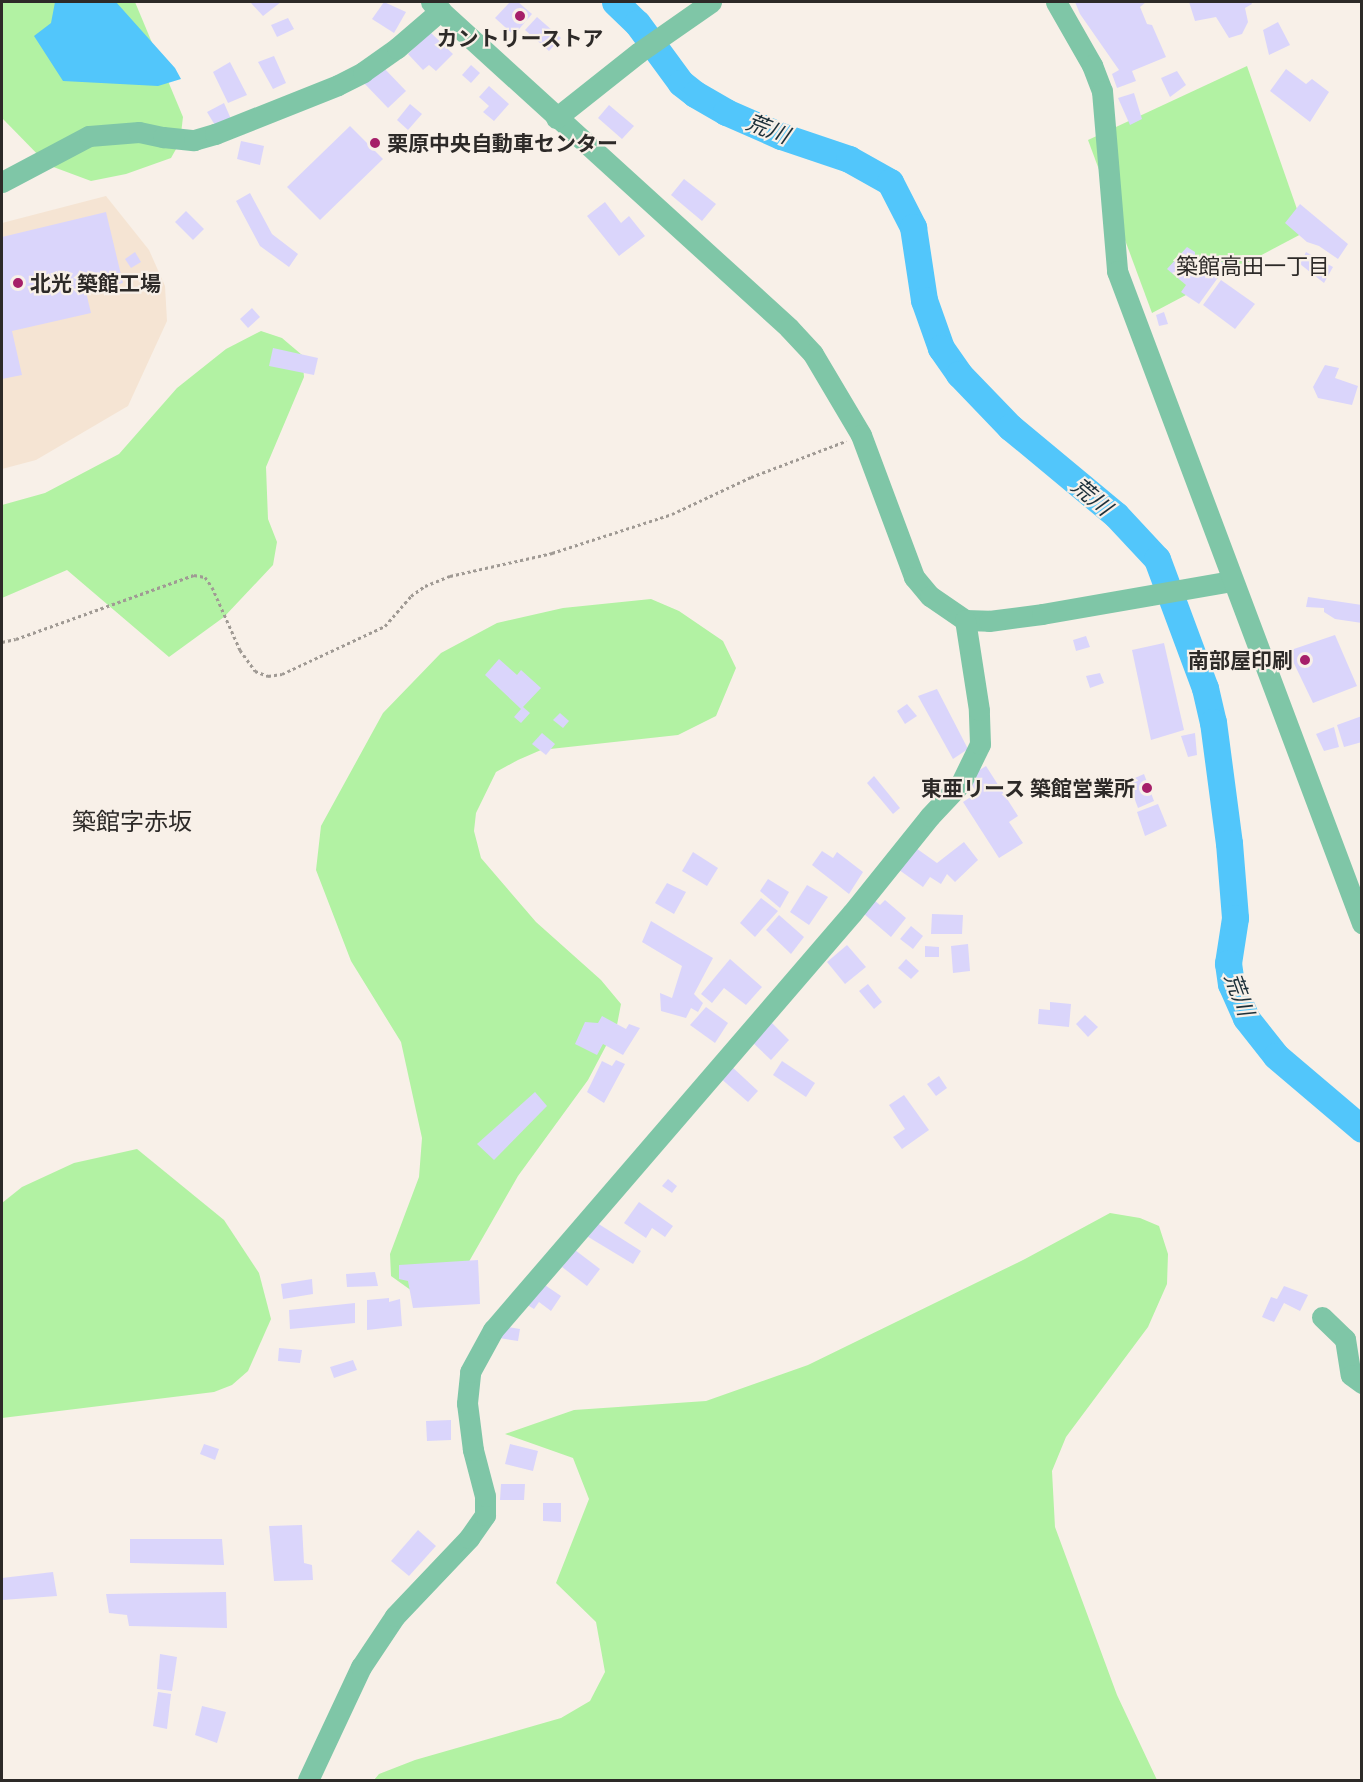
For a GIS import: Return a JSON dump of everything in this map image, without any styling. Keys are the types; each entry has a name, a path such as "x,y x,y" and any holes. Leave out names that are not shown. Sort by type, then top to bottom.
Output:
{"street":[{"path":"556,118 638,53 711,2"},
{"path":"1056,2 1092,66 1102,91 1117,271 1362,923"},
{"path":"2,182 89,136 139,132 194,140 215,134 338,85 363,72 397,48 436,6 556,118 789,328 813,354 861,435 914,577 930,596 965,620 989,621 1232,581"},
{"path":"308,1780 366,1659 395,1616 469,1538 485,1515 485,1496 473,1450 467,1403 470,1372 492,1330 852,913 930,816 961,783 980,744 979,710 965,620"},
{"path":"1322,1317 1345,1339 1350,1375 1362,1383"}],"path":[{"path":"2,642 37,632 194,575 205,577 212,587 240,650 255,671 268,676 282,674 385,626 411,596 425,585 450,576 552,553 672,514 751,477 861,435"}],"shaded area":[{"name":"北光 築館工場","path":"106,196 149,250 165,286 167,321 128,406 36,460 2,469 2,223"}],"green space":[{"path":"2,2 135,2 183,117 180,142 171,158 126,174 91,181 48,165 2,118"},
{"path":"1247,66 1305,232 1152,313 1088,140"},
{"path":"261,331 282,338 302,355 304,377 266,467 268,519 277,542 273,565 224,617 169,657 67,570 2,598 2,505 45,493 119,454 177,388 226,349"},
{"path":"651,599 679,611 723,641 736,668 716,716 678,735 541,750 518,760 496,772 476,813 474,831 481,858 536,922 601,980 621,1004 617,1025 588,1080 518,1176 463,1272 412,1291 391,1276 390,1254 419,1177 422,1138 401,1042 351,961 316,870 321,826 383,713 441,653 497,623 563,608"},
{"path":"137,1149 224,1220 259,1273 271,1319 248,1371 232,1385 214,1392 2,1418 2,1203 22,1187 74,1163"},
{"path":"1110,1213 1140,1218 1159,1226 1168,1254 1167,1284 1148,1327 1066,1437 1052,1471 1055,1527 1117,1695 1157,1780 374,1780 379,1774 415,1760 561,1718 590,1701 605,1672 596,1622 556,1583 589,1499 573,1458 505,1434 574,1410 706,1401 808,1365 1025,1259"}],"water":[{"path":"55,2 116,2 175,68 181,79 158,86 63,81 34,36 51,23"}],"building":[{"path":"250,2 281,2 263,16"},
{"path":"384,2 406,12 394,33 372,19"},
{"path":"510,2 518,2 532,14 514,35 495,18"},
{"path":"1075,2 1146,2 1140,7 1147,24 1152,25 1166,57 1132,71 1136,81 1117,88 1112,74 1119,70 1080,14"},
{"path":"1189,2 1251,2 1252,4 1245,8 1248,22 1242,34 1229,38 1216,17 1195,21"},
{"path":"537,17 561,38 549,51 525,30"},
{"path":"288,18 294,29 277,37 271,25"},
{"path":"1278,22 1290,45 1269,55 1263,30"},
{"path":"430,32 453,54 436,71 429,65 423,70 408,54"},
{"path":"274,56 286,83 273,89 258,62"},
{"path":"230,62 247,95 228,103 213,72"},
{"path":"381,65 406,91 388,108 363,82"},
{"path":"471,65 480,73 471,83 462,75"},
{"path":"1286,69 1306,84 1312,79 1329,92 1310,122 1270,91"},
{"path":"1177,71 1186,85 1170,97 1161,78"},
{"path":"489,86 509,104 494,121 483,112 489,106 479,97"},
{"path":"1134,93 1142,119 1130,125 1118,98"},
{"path":"224,103 231,119 216,127 207,112"},
{"path":"410,104 422,114 408,130 397,120"},
{"path":"609,105 634,126 622,139 598,118"},
{"path":"350,126 383,159 320,220 287,187"},
{"path":"241,141 264,146 260,165 237,159"},
{"path":"684,179 716,204 702,221 671,195"},
{"path":"250,193 272,234 298,254 289,267 260,246 236,201"},
{"path":"605,202 621,223 629,216 645,236 619,256 587,216"},
{"path":"1300,204 1348,244 1338,259 1319,246 1307,242 1285,223"},
{"path":"186,211 204,229 193,240 175,222"},
{"path":"106,212 123,283 86,292 91,313 12,331 22,375 2,379 2,237"},
{"path":"1187,247 1195,252 1195,261 1201,264 1204,259 1215,267 1220,261 1227,265 1199,304 1181,292 1186,285 1167,269"},
{"path":"135,252 141,262 131,268 125,259"},
{"path":"1306,252 1333,267 1324,283 1300,264"},
{"path":"1221,280 1255,304 1235,329 1203,305"},
{"path":"252,308 260,317 248,328 240,319"},
{"path":"1164,312 1168,324 1159,326 1156,315"},
{"path":"273,348 318,358 314,375 269,366"},
{"path":"1325,365 1339,368 1335,378 1358,386 1352,405 1318,398 1313,387"},
{"path":"1308,597 1362,605 1362,623 1335,619 1324,612 1324,608 1306,607"},
{"path":"1335,635 1357,686 1313,703 1288,651"},
{"path":"1086,636 1090,647 1076,651 1073,640"},
{"path":"1164,643 1184,730 1151,740 1132,650"},
{"path":"499,659 517,675 521,670 541,688 523,707 530,713 521,723 514,717 521,709 485,675"},
{"path":"1100,673 1104,683 1090,688 1086,676"},
{"path":"937,689 968,749 953,759 918,696"},
{"path":"907,704 917,716 905,724 897,711"},
{"path":"560,713 569,721 563,728 553,720"},
{"path":"1362,716 1362,742 1344,747 1337,725"},
{"path":"1334,727 1339,747 1324,751 1316,734"},
{"path":"542,733 555,744 546,755 532,744"},
{"path":"1195,733 1197,755 1188,757 1181,736"},
{"path":"986,766 1018,816 1009,822 1023,843 999,858 963,802 977,793 967,778"},
{"path":"1144,774 1154,801 1138,808 1128,781"},
{"path":"874,776 900,808 893,814 867,783"},
{"path":"1158,804 1167,826 1145,836 1137,812"},
{"path":"964,842 978,860 955,882 947,874 941,884 930,877 923,887 895,867 913,846 937,863"},
{"path":"822,851 833,858 837,852 863,872 849,894 812,865"},
{"path":"693,852 718,868 707,886 682,871"},
{"path":"768,879 789,892 780,908 760,891"},
{"path":"667,883 686,892 674,914 655,903"},
{"path":"807,885 828,897 809,925 790,912"},
{"path":"761,898 778,911 755,937 740,923"},
{"path":"874,900 880,905 885,900 906,918 891,937 863,913"},
{"path":"932,914 963,915 962,934 931,934"},
{"path":"779,915 804,937 791,954 766,930"},
{"path":"651,921 713,958 694,994 703,1003 698,1012 691,1008 686,1018 661,1011 660,993 672,998 682,966 642,942"},
{"path":"911,926 923,936 913,949 900,939"},
{"path":"968,944 970,971 953,973 951,946"},
{"path":"847,945 866,967 845,984 827,962"},
{"path":"925,946 939,947 939,957 925,957"},
{"path":"730,959 762,987 746,1005 724,988 712,1003 701,994"},
{"path":"906,959 919,971 911,979 898,968"},
{"path":"868,984 882,1002 874,1009 859,991"},
{"path":"1050,1002 1071,1004 1069,1027 1038,1024 1039,1009 1050,1010"},
{"path":"706,1007 728,1023 715,1043 690,1025"},
{"path":"1085,1015 1098,1027 1088,1037 1076,1024"},
{"path":"602,1016 626,1029 629,1024 640,1028 623,1055 603,1044 597,1055 575,1044 585,1022 598,1023"},
{"path":"769,1020 789,1040 771,1060 750,1040"},
{"path":"616,1060 625,1064 604,1103 587,1092 602,1061 612,1066"},
{"path":"782,1061 815,1083 806,1097 773,1075"},
{"path":"730,1065 758,1091 748,1102 719,1077"},
{"path":"939,1076 947,1088 936,1096 927,1084"},
{"path":"535,1092 547,1106 494,1160 477,1144"},
{"path":"904,1095 929,1130 902,1149 893,1137 905,1129 889,1105"},
{"path":"668,1179 677,1186 672,1193 662,1186"},
{"path":"639,1202 673,1226 665,1237 652,1228 646,1238 624,1223"},
{"path":"594,1221 641,1251 633,1264 585,1235"},
{"path":"575,1250 600,1269 587,1286 562,1267"},
{"path":"478,1260 480,1304 413,1308 408,1281 399,1279 399,1265"},
{"path":"375,1272 378,1286 347,1287 346,1274"},
{"path":"312,1279 313,1294 283,1299 281,1284"},
{"path":"539,1281 561,1296 551,1311 539,1302 534,1309 524,1303"},
{"path":"1284,1286 1308,1295 1300,1311 1284,1303 1274,1322 1262,1317 1271,1297 1277,1299"},
{"path":"389,1298 389,1302 400,1299 402,1326 367,1330 367,1300"},
{"path":"355,1303 355,1323 290,1329 289,1310"},
{"path":"501,1326 520,1329 518,1341 499,1338"},
{"path":"279,1348 302,1350 300,1363 278,1361"},
{"path":"353,1360 357,1370 334,1378 330,1367"},
{"path":"451,1420 451,1440 427,1441 426,1421"},
{"path":"204,1444 219,1449 215,1460 200,1454"},
{"path":"510,1444 538,1451 533,1471 505,1464"},
{"path":"501,1484 525,1484 524,1500 500,1500"},
{"path":"543,1503 561,1503 561,1522 543,1521"},
{"path":"302,1525 304,1563 312,1565 313,1580 274,1581 269,1526"},
{"path":"418,1530 436,1546 409,1576 391,1561"},
{"path":"130,1539 222,1539 224,1565 130,1563"},
{"path":"53,1572 57,1596 2,1600 2,1578"},
{"path":"226,1592 227,1628 129,1626 127,1615 109,1613 106,1594"},
{"path":"160,1654 177,1657 172,1691 157,1689"},
{"path":"158,1692 171,1694 167,1729 153,1726"},
{"path":"202,1706 226,1712 217,1743 195,1735"}],"waterway":[{"name":"荒川","path":"615,2 637,23 681,83 695,94 726,112 781,136 849,159 890,182 913,227 924,300 941,348 959,374 1010,427 1116,515 1157,559 1205,688 1213,722 1229,843 1235,918 1228,963 1231,984 1246,1018 1276,1056 1362,1129"}],"place":[{"name":"カントリーストア","path":"520,16"},
{"name":"栗原中央自動車センター","path":"375,143"},
{"name":"北光 築館工場","path":"18,283"},
{"name":"南部屋印刷","path":"1305,660"},
{"name":"東亜リース 築館営業所","path":"1147,788"}],"district":[{"name":"築館高田一丁目","path":"1253,266"},
{"name":"築館字赤坂","path":"132,822"}]}
